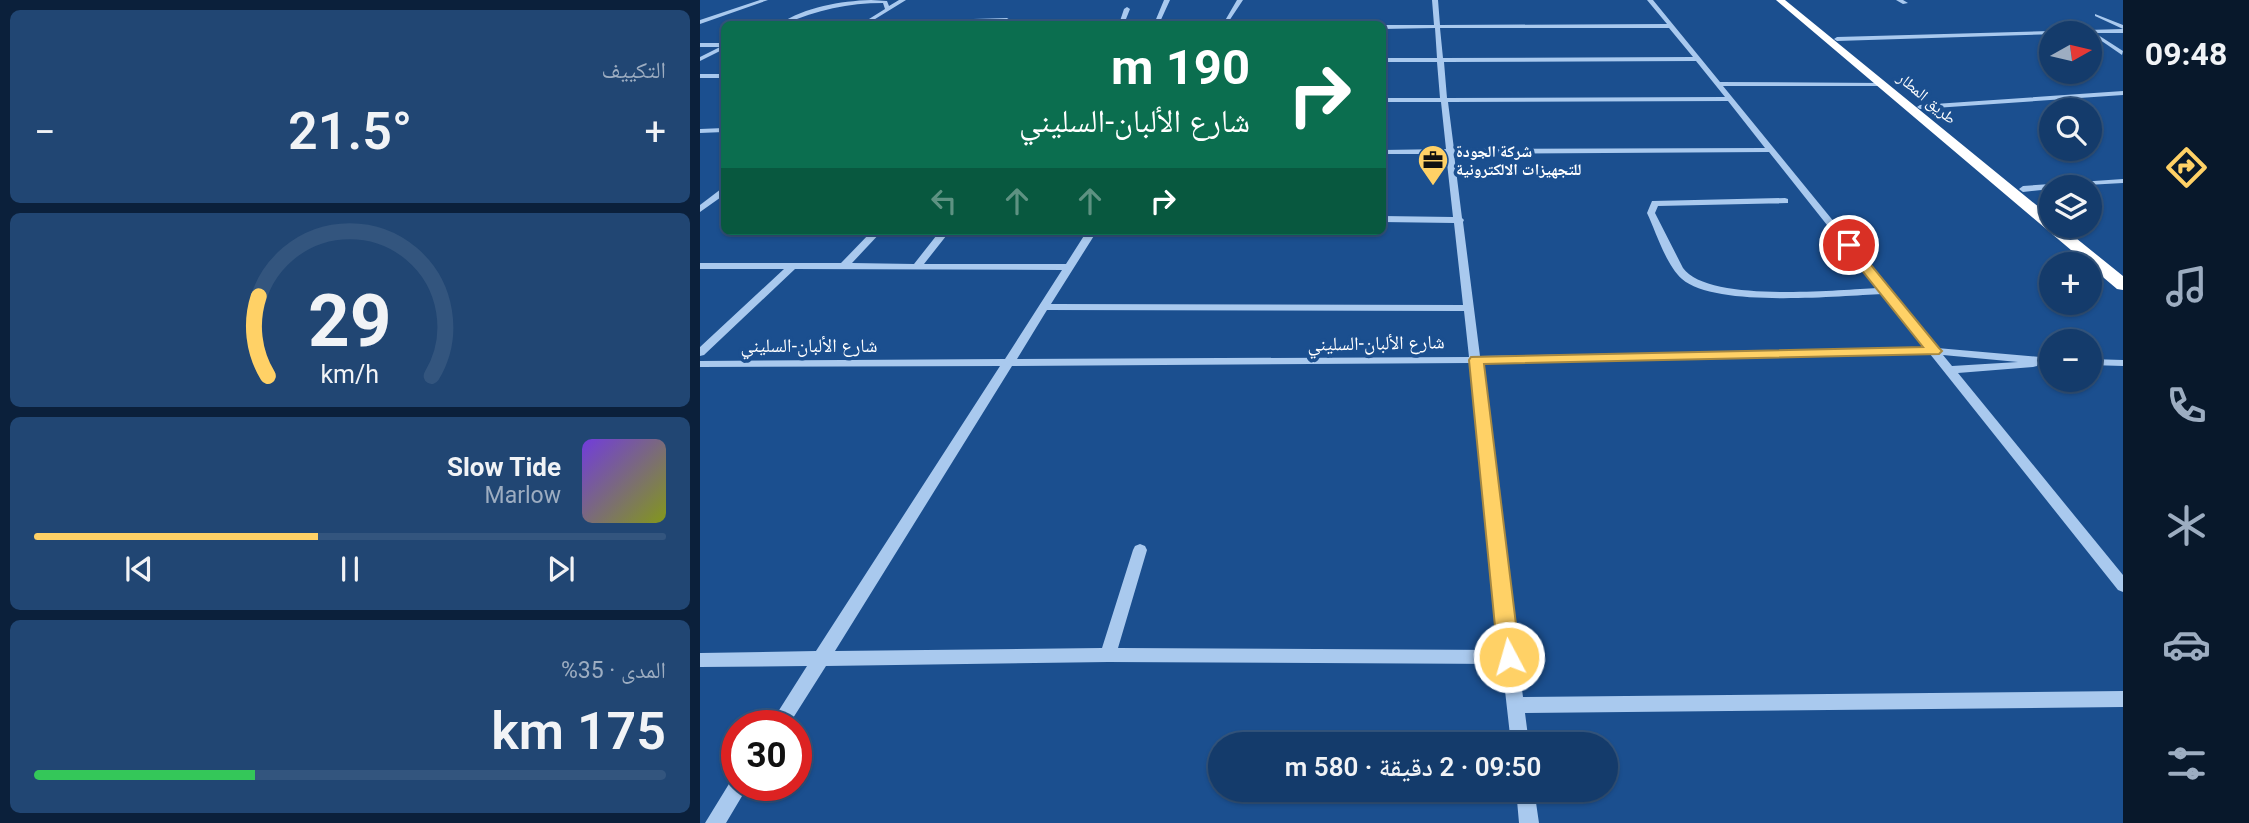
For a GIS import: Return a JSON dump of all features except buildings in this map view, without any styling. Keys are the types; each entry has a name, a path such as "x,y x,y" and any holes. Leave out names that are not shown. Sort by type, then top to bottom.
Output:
{"highway":[{"name":"طريق المطار","path":"1780,0 2039,202"},
{"name":"طريق المطار","path":"1789,0 1837,39 1880,83 2039,215"},
{"name":"طريق المطار","path":"2067,238 2123,285"},
{"path":"2084,238 2123,269"}],"street":[{"path":"700,22 765,0"},
{"path":"869,21 903,0"},
{"path":"1157,21 1167,0"},
{"path":"1227,21 1240,0"},
{"path":"1435,0 1444,100 1518,732"},
{"path":"1650,0 2123,586"},
{"path":"788,21 810,11 844,2 885,2 888,10"},
{"path":"1122,21 1126,9"},
{"path":"2097,15 2123,29"},
{"path":"973,21 1006,21"},
{"path":"1386,27 1671,26"},
{"path":"2102,31 2123,29"},
{"path":"1837,39 2039,33"},
{"path":"2102,41 2122,53"},
{"path":"700,45 721,46"},
{"path":"700,59 721,48"},
{"path":"1386,60 1698,59"},
{"path":"700,76 721,76"},
{"path":"1719,84 1880,83"},
{"path":"1920,107 2123,93"},
{"path":"1386,100 1731,99"},
{"path":"700,131 721,130"},
{"path":"1386,152 1772,150"},
{"path":"2023,189 2123,181"},
{"path":"700,209 721,193"},
{"path":"1785,201 1655,203 1651,213 1685,278 1715,291 1745,294 1886,291"},
{"path":"1386,219 1460,220"},
{"path":"843,267 873,235"},
{"path":"916,267 941,235"},
{"path":"788,710 1089,235"},
{"path":"700,266 1068,267"},
{"path":"700,353 792,267"},
{"path":"1045,307 1469,308"},
{"name":"شارع الألبان-السليني","path":"700,364 1476,360 1934,351 2039,361"},
{"path":"2102,362 2123,363"},
{"name":"شارع الألبان-السليني","path":"1950,370 2039,363"},
{"path":"1108,655 1140,550"},
{"path":"700,660 1108,655 1509,657"},
{"path":"1515,705 2123,699"},
{"path":"715,823 729,801"},
{"path":"1527,802 1530,823"}],"place":[{"name":"شركة الجودة للتجهيزات الالكترونية","path":"1433,187"}],"route":[{"path":"1509,657 1476,360 1934,351 1849,245"}]}
